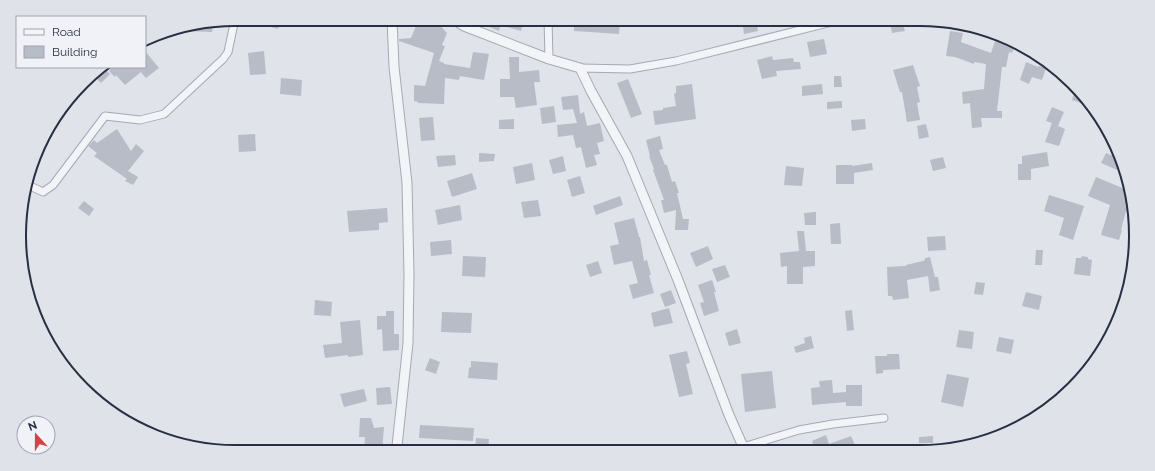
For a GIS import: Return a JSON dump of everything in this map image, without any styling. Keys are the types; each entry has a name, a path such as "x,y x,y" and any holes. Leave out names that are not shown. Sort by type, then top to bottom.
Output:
{"street":[{"path":"32,187 43,192 53,185 105,116 140,120 164,114 223,59 228,52 234,26"},
{"path":"392,26 394,67 407,183 409,274 408,343 399,445"},
{"path":"464,26 549,59 580,68 630,69 668,62 818,26"},
{"path":"548,26 549,59"},
{"path":"580,68 591,92 627,156 678,280 729,415 742,445"},
{"path":"756,445 799,430 884,418"}],"building":[{"path":"268,26 279,26 278,29"},
{"path":"416,26 441,26 447,33 442,45 445,46 439,61 444,64 470,68 473,52 489,54 484,80 460,76 459,80 445,78 444,104 418,103 414,101 414,85 425,86 434,53 399,41 399,39 411,38"},
{"path":"487,26 500,26 499,31"},
{"path":"507,26 522,26 521,31"},
{"path":"574,26 620,26 619,34 574,31"},
{"path":"743,26 757,26 758,31 744,34"},
{"path":"891,26 904,26 905,31 892,33"},
{"path":"213,27 212,32 189,31"},
{"path":"950,31 963,33 961,42 991,53 995,40 1014,49 1012,53 1009,52 1006,67 1002,67 997,111 1002,111 1002,118 981,118 982,127 972,128 970,103 963,104 962,92 984,89 986,64 974,62 974,64 955,57 946,56"},
{"path":"824,39 827,54 810,57 807,42"},
{"path":"264,51 266,74 250,75 248,53"},
{"path":"146,52 159,68 146,78 141,72 125,85 116,75 115,77 109,71 111,69 110,68 146,68"},
{"path":"772,56 773,60 793,58 794,62 800,62 801,69 776,71 777,76 762,79 757,60"},
{"path":"509,57 519,57 519,72 539,70 540,82 534,82 537,105 516,108 514,97 500,97 500,79 510,79"},
{"path":"1026,62 1046,68 1042,80 1032,77 1029,84 1020,80"},
{"path":"913,65 920,86 917,87 920,102 917,103 920,120 907,122 902,92 900,92 893,70"},
{"path":"106,71 110,74 101,83 96,78"},
{"path":"834,76 841,76 842,87 834,87"},
{"path":"281,78 302,80 301,96 280,94"},
{"path":"628,79 642,114 631,118 617,83"},
{"path":"692,84 696,119 655,125 653,111 676,106 674,94 676,93 676,86"},
{"path":"822,84 823,94 802,96 802,86"},
{"path":"1074,94 1082,103 1072,100"},
{"path":"578,95 580,114 584,112 587,126 600,123 604,141 597,143 600,154 594,155 597,165 586,168 581,147 576,148 573,135 558,137 557,125 577,123 573,109 563,110 561,97"},
{"path":"842,101 842,108 827,109 827,102"},
{"path":"554,106 556,122 542,124 540,108"},
{"path":"1052,107 1064,112 1058,126 1065,129 1059,146 1045,142 1052,123 1046,121"},
{"path":"433,117 435,140 421,141 419,118"},
{"path":"514,119 514,129 499,129 499,120"},
{"path":"865,119 866,129 852,131 851,120"},
{"path":"926,124 929,137 919,139 917,126"},
{"path":"117,129 131,151 136,144 144,151 128,171 138,177 133,185 125,181 127,179 94,156 97,153 88,146 94,140 97,143"},
{"path":"255,134 256,151 239,152 238,135"},
{"path":"660,136 663,149 659,150 665,165 667,165 672,182 675,181 679,193 677,193 683,219 689,219 688,230 675,230 676,210 664,213 661,200 664,200 653,170 654,169 649,156 646,140"},
{"path":"1047,152 1049,166 1031,169 1031,180 1018,180 1018,164 1022,164 1022,156"},
{"path":"479,153 495,154 494,161 479,162"},
{"path":"1106,153 1113,156 1119,171 1101,163"},
{"path":"455,155 456,165 438,167 436,156"},
{"path":"563,156 566,171 553,174 549,160"},
{"path":"943,157 946,168 933,171 930,160"},
{"path":"532,163 535,180 516,184 513,167"},
{"path":"872,163 873,170 854,173 854,184 836,184 836,165 852,166"},
{"path":"786,166 804,168 802,186 784,185"},
{"path":"472,173 477,189 452,197 447,181"},
{"path":"580,176 585,193 572,197 567,180"},
{"path":"1096,177 1124,189 1128,212 1126,211 1119,240 1101,235 1110,205 1088,196"},
{"path":"1049,195 1084,206 1073,240 1059,235 1064,218 1044,211"},
{"path":"620,196 623,205 596,215 593,206"},
{"path":"538,200 541,216 524,218 521,202"},
{"path":"84,201 94,209 89,216 78,208"},
{"path":"460,205 462,220 438,225 435,210"},
{"path":"387,208 388,222 379,223 379,230 349,232 347,211"},
{"path":"816,212 816,225 805,225 804,213"},
{"path":"634,218 640,237 644,261 647,260 651,275 649,275 654,293 633,299 629,285 638,283 632,261 614,265 610,246 619,244 614,223"},
{"path":"840,223 841,244 831,244 830,224"},
{"path":"797,231 804,231 806,251 815,251 815,266 803,267 803,284 787,284 787,266 781,267 780,253 799,251"},
{"path":"945,236 946,250 928,251 927,237"},
{"path":"451,240 452,254 431,256 430,242"},
{"path":"708,246 713,259 696,267 690,253"},
{"path":"1036,250 1043,250 1042,265 1035,265"},
{"path":"463,256 486,257 485,277 462,276"},
{"path":"1082,256 1088,257 1088,259 1092,260 1090,276 1074,274 1076,258 1081,258"},
{"path":"930,257 935,277 938,277 940,290 930,292 928,276 907,280 909,298 893,300 892,296 888,296 887,267 906,266 923,261 925,258"},
{"path":"598,261 602,273 590,277 586,265"},
{"path":"725,265 730,277 717,282 712,269"},
{"path":"712,280 716,292 714,292 719,311 704,316 700,303 704,302 698,285"},
{"path":"976,282 985,283 983,295 974,294"},
{"path":"671,290 676,303 665,307 660,294"},
{"path":"1026,292 1042,296 1039,310 1022,306"},
{"path":"315,300 332,302 331,316 314,315"},
{"path":"669,308 673,323 654,327 651,313"},
{"path":"852,310 854,330 847,331 845,311"},
{"path":"386,311 394,311 394,334 399,334 399,350 383,351 382,329 377,330 377,316 386,316"},
{"path":"442,312 472,313 471,333 441,332"},
{"path":"360,320 363,355 325,358 323,345 342,343 340,322"},
{"path":"737,329 741,343 729,346 725,333"},
{"path":"959,330 974,332 972,349 956,347"},
{"path":"811,336 814,348 796,353 794,347 805,343 804,338"},
{"path":"999,337 1014,340 1011,354 996,351"},
{"path":"687,351 690,363 686,364 693,394 679,397 669,355"},
{"path":"887,354 899,354 900,369 883,370 883,373 876,374 875,356 887,356"},
{"path":"430,358 440,362 436,374 425,370"},
{"path":"471,361 498,363 497,380 468,378 469,367 471,368"},
{"path":"772,371 776,408 745,412 741,374"},
{"path":"947,374 969,378 963,407 941,402"},
{"path":"832,380 833,393 846,392 846,385 862,385 862,406 846,406 846,402 812,405 811,388 820,387 819,381"},
{"path":"390,387 392,404 377,405 376,388"},
{"path":"364,389 367,401 344,407 340,394"},
{"path":"360,418 371,418 374,428 384,427 383,445 364,445 365,437 359,437"},
{"path":"420,425 474,428 473,441 419,438"},
{"path":"826,435 829,444 851,436 855,445 813,445 812,441"},
{"path":"933,436 933,443 919,443 919,437"},
{"path":"476,438 489,439 488,445 475,445"}]}
